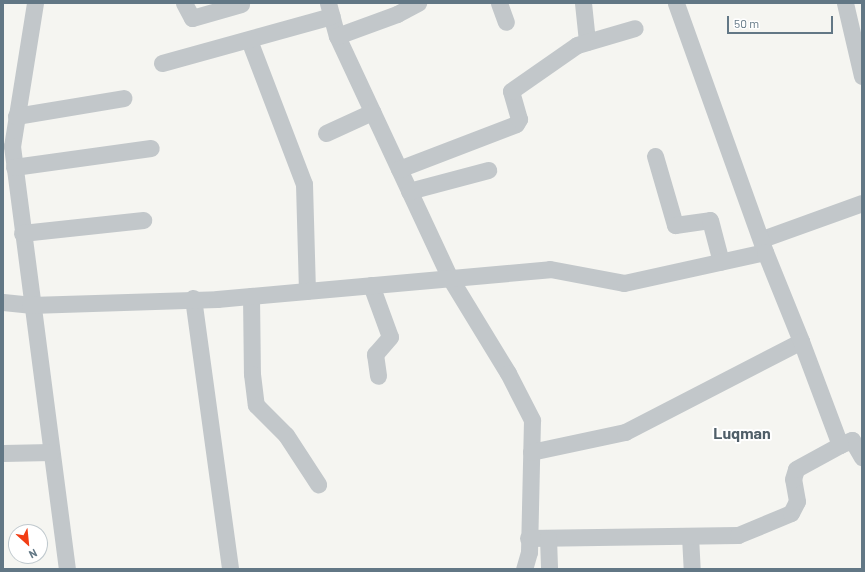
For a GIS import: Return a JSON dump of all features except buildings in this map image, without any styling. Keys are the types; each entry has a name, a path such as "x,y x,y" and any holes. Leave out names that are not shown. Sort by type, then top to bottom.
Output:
{"street":[{"path":"35,3 12,146 30,305 67,569"},
{"path":"184,3 192,18 241,4"},
{"path":"337,36 397,14 418,3"},
{"path":"499,3 506,22"},
{"path":"583,3 587,42"},
{"path":"676,3 763,246 840,445"},
{"path":"845,3 862,76"},
{"path":"162,63 249,40 330,9 337,36 450,278 508,373 532,420 528,538 529,552 524,569"},
{"path":"399,169 516,124 520,119 511,90 570,49 587,42 635,28"},
{"path":"249,40 304,184 307,291"},
{"path":"16,116 124,98"},
{"path":"326,133 372,112"},
{"path":"14,167 151,148"},
{"path":"655,156 675,225 710,220 721,262"},
{"path":"409,191 488,170"},
{"path":"3,302 30,305 250,296 550,269 624,283 721,262 763,246 862,203"},
{"path":"22,233 143,220"},
{"path":"371,285 390,336 375,354 378,376"},
{"path":"250,296 252,374 256,405 286,435 318,484"},
{"path":"193,298 230,569"},
{"path":"531,452 625,432 801,341"},
{"path":"528,538 738,535 791,512 797,501 794,479 796,469 852,440 862,457"},
{"path":"3,453 50,452"},
{"path":"690,536 692,569"},
{"path":"548,538 549,569"}],"district":[{"name":"Luqman","path":"742,433"}]}
